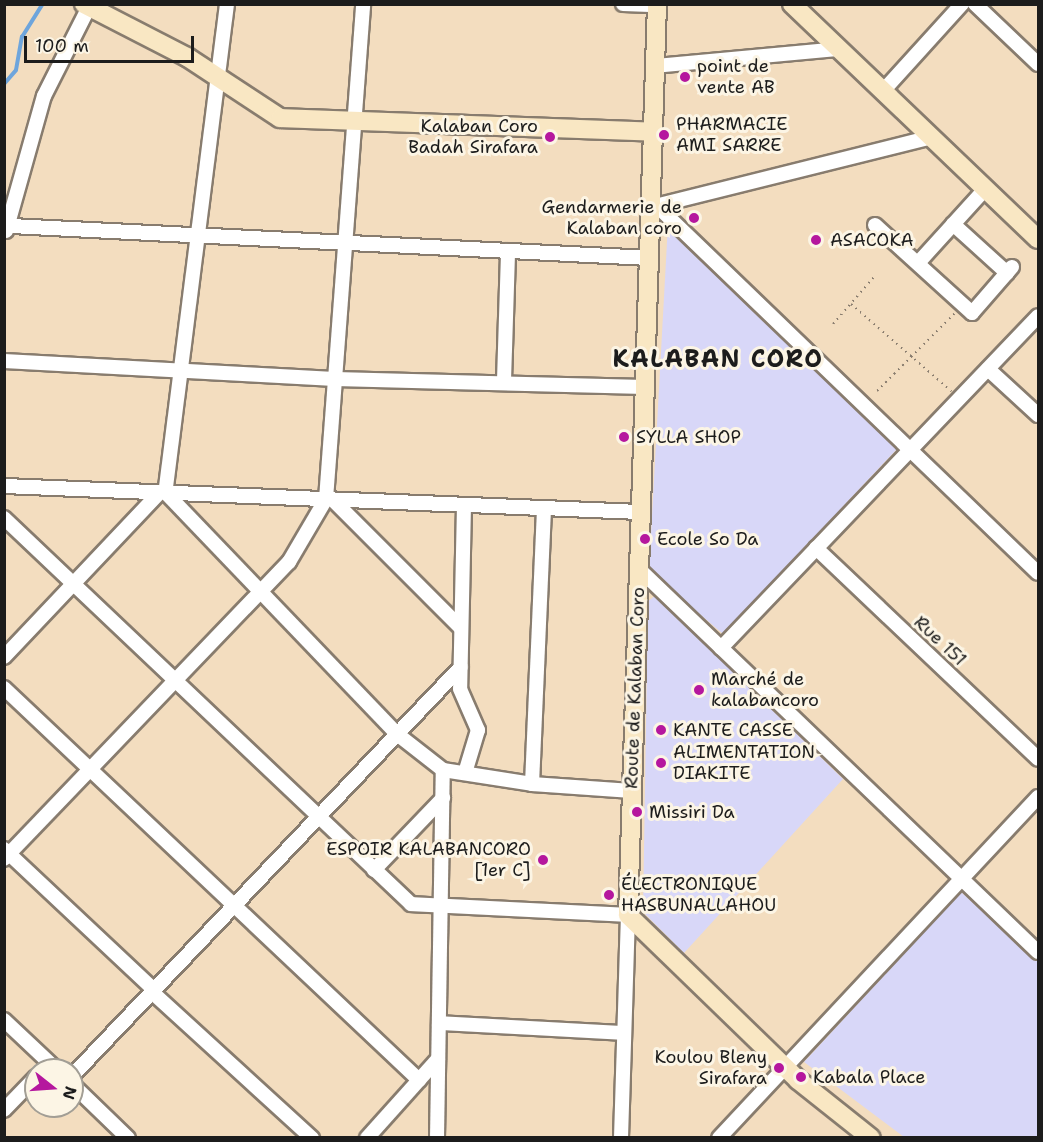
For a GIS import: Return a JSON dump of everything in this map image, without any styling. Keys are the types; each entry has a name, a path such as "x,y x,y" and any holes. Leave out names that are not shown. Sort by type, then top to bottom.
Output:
{"main road":[{"path":"792,4 1038,238"},
{"name":"Route de Kalaban Coro","path":"628,915 649,258 653,206 657,5"},
{"path":"86,6 187,57 280,118 354,124 653,132"},
{"path":"628,915 785,1067 871,1137"}],"street":[{"path":"4,657 162,492 180,372 227,4"},
{"path":"312,1137 6,854 289,562 329,499 335,379 363,4"},
{"path":"623,4 657,5"},
{"path":"883,91 962,4"},
{"path":"975,4 1038,64"},
{"path":"86,6 44,96 8,229 197,235 649,258"},
{"path":"656,66 838,49"},
{"path":"653,206 931,137"},
{"path":"918,263 986,188"},
{"path":"653,206 1038,573"},
{"path":"875,225 972,312 1010,270 953,224"},
{"path":"504,381 508,251"},
{"path":"721,648 1038,316"},
{"path":"4,361 335,379 504,381 645,387"},
{"path":"988,369 1038,415"},
{"path":"4,486 641,512"},
{"path":"162,492 258,594 397,734 443,770 532,784 632,791"},
{"path":"329,499 461,628"},
{"path":"464,505 460,689 478,730 465,773"},
{"path":"532,784 544,508"},
{"path":"4,518 411,904 628,915 621,1137"},
{"name":"Rue 151","path":"816,548 1038,759"},
{"path":"639,569 1038,952"},
{"path":"84,1063 461,667"},
{"path":"4,688 419,1080"},
{"path":"437,1137 443,770"},
{"path":"719,1137 1038,797"},
{"path":"374,870 443,798"},
{"path":"4,1020 40,1058"},
{"path":"439,1023 624,1033"},
{"path":"368,1137 438,1059"},
{"path":"4,1110 24,1089"},
{"path":"84,1095 128,1137"}],"path":[{"path":"833,324 874,277"},
{"path":"851,304 913,355 959,399"},
{"path":"877,391 964,305"}],"shaded area":[{"path":"668,224 897,449 723,634 649,571"},
{"name":"Marché de kalabancoro","path":"655,596 843,779 684,953 643,912 648,601"},
{"path":"961,892 1038,962 1038,1137 904,1137 804,1062"}],"waterway":[{"path":"4,84 16,70 22,37 43,4"}],"place":[{"name":"point de vente AB","path":"685,77"},
{"name":"PHARMACIE AMI SARRE","path":"664,135"},
{"name":"Kalaban Coro Badah Sirafara","path":"550,137"},
{"name":"Gendarmerie de Kalaban coro","path":"694,218"},
{"name":"ASACOKA","path":"816,240"},
{"name":"SYLLA SHOP","path":"624,437"},
{"name":"Ecole So Da","path":"645,539"},
{"name":"Marché de kalabancoro","path":"699,690"},
{"name":"KANTE CASSE","path":"661,730"},
{"name":"ALIMENTATION DIAKITE","path":"661,763"},
{"name":"Missiri Da","path":"637,812"},
{"name":"ESPOIR KALABANCORO [1er C]","path":"543,860"},
{"name":"ÉLECTRONIQUE HASBUNALLAHOU","path":"609,895"},
{"name":"Koulou Bleny Sirafara","path":"779,1068"},
{"name":"Kabala Place","path":"801,1077"}],"district":[{"name":"KALABAN CORO","path":"718,360"}]}
